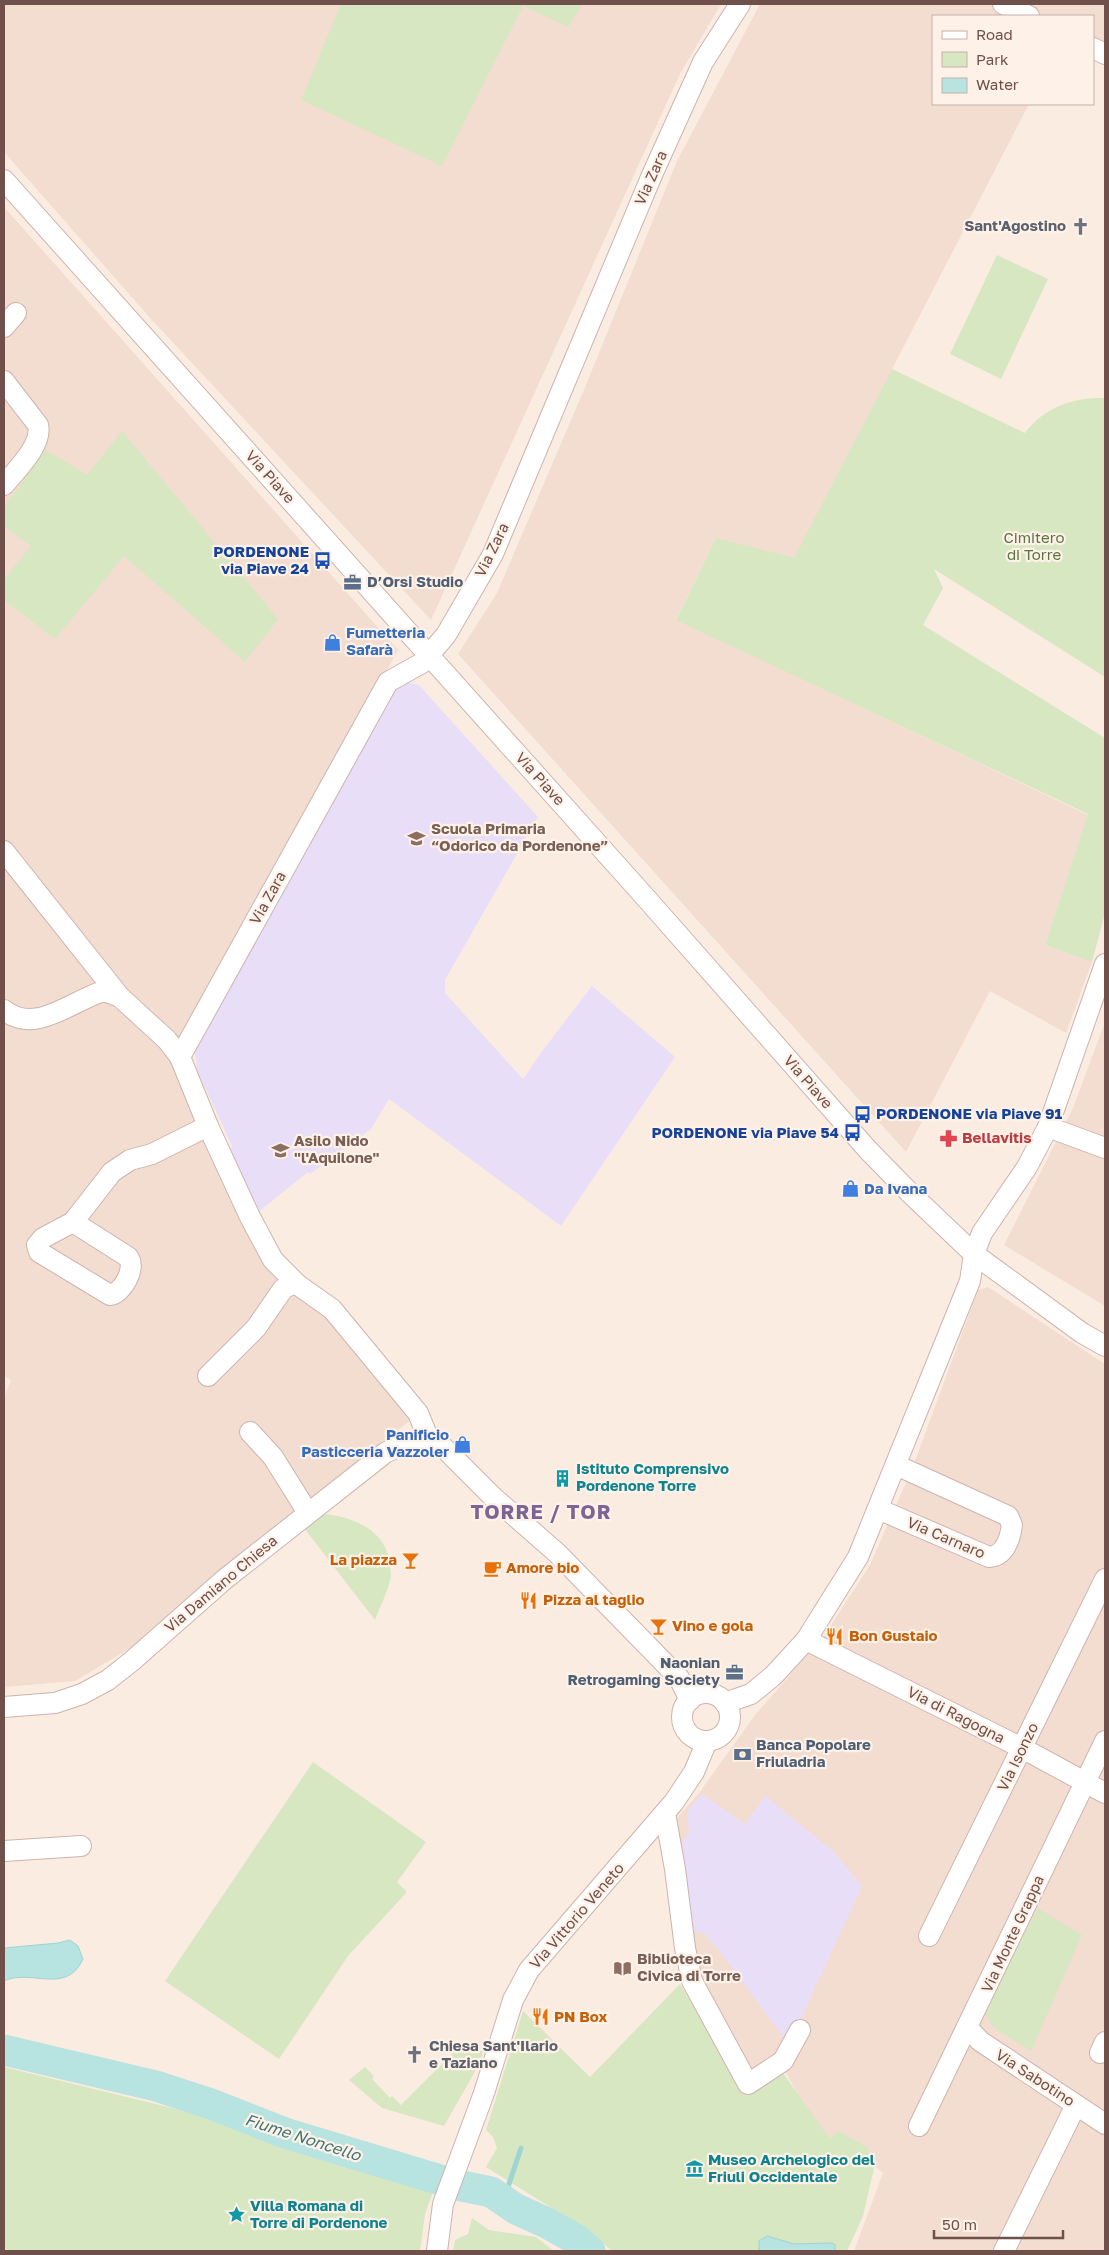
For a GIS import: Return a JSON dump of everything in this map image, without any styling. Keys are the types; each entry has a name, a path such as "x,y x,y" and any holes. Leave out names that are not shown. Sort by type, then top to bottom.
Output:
{"street":[{"name":"Via Zara","path":"180,1057 388,682 429,657 446,636 493,554 652,175 703,62 740,4"},
{"path":"1003,4 1027,15"},
{"name":"Via Piave","path":"4,180 646,898 868,1150 974,1254 1082,1333 1105,1346"},
{"path":"4,381 38,425 39,431 36,444 4,485"},
{"path":"4,854 120,997 167,1040 180,1057 208,1126 265,1246 279,1267 298,1285 332,1309 418,1413 429,1440 440,1444 448,1451 493,1498 557,1553 679,1678 690,1700"},
{"path":"725,1702 751,1694 774,1675 806,1640 858,1557 970,1281 974,1254 982,1233 1027,1166 1048,1127 1105,964"},
{"path":"4,1010 19,1019 32,1020 44,1018 101,992 107,992 120,997"},
{"path":"73,1222 112,1172 130,1160 152,1154 208,1126"},
{"path":"1048,1127 1105,1148"},
{"path":"208,1376 256,1328 283,1289 292,1284 298,1285"},
{"path":"250,1432 273,1457 308,1513"},
{"name":"Via Damiano Chiesa","path":"4,1707 55,1703 82,1694 108,1680 225,1578 396,1446 409,1441 429,1440"},
{"name":"Via Carnaro","path":"878,1509 989,1557 998,1555 1004,1550 1012,1525 1008,1516 896,1465"},
{"name":"Via Isonzo","path":"930,1936 1105,1579"},
{"name":"Via di Ragogna","path":"806,1640 1022,1748 1105,1793"},
{"path":"708,1693 718,1696 725,1702 729,1710 730,1719 723,1735 707,1741 697,1739 689,1734 684,1726 682,1717 684,1708 690,1700 698,1694 708,1693"},
{"name":"Via Vittorio Veneto","path":"437,2251 443,2204 462,2154 513,2000 529,1970 665,1813 694,1772 707,1741"},
{"name":"Via Monte Grappa","path":"919,2126 1105,1741"},
{"path":"665,1813 675,1869 685,1948 692,1981 748,2084 783,2061 800,2030"},
{"path":"4,1852 81,1846"},
{"name":"Via Sabotino","path":"968,2028 980,2041 1105,2124"},
{"path":"1004,2251 1076,2105"}],"shaded area":[{"path":"4,4 721,4 680,74 431,620 152,320 4,152"},
{"path":"760,4 1105,4 1105,45 1094,39 1094,15 932,15 932,105 1028,105 794,559 716,538 676,619 1088,815 1045,945 1092,962 1066,1033 990,991 906,1152 458,654 497,593 586,385 677,161"},
{"path":"4,207 398,650 187,1032 187,1097 272,1275 326,1315 412,1419 285,1519 132,1647 75,1681 4,1687 4,1398 11,1380 4,1376"},
{"path":"406,682 419,685 538,817 445,980 445,993 523,1079 592,986 675,1057 561,1226 389,1099 371,1129 310,1174 308,1172 256,1214 227,1155 232,1146 197,1070 195,1053 199,1040 393,687"},
{"path":"1105,1022 1105,1306 1004,1245 1073,1108"},
{"path":"988,1287 1105,1364 1105,2251 854,2251 883,2173 854,2149 828,2139 817,2129 785,2071 751,2072 699,1987 684,1932 677,1818 699,1793 755,1715 824,1636 870,1565 914,1464 978,1290"},
{"path":"702,1794 745,1824 765,1796 834,1852 862,1886 798,2025 784,2038 717,1948 703,1933 689,1930 682,1842 689,1833 687,1814 690,1807"}],"green space":[{"path":"341,4 583,4 568,27 523,6 442,166 301,100"},
{"path":"997,255 1048,279 1001,379 950,354"},
{"name":"Cimitero di Torre","path":"892,369 1025,433 1041,416 1060,405 1082,399 1105,398 1105,677 934,569 943,588 923,625 1105,738 1105,913 1092,962 1045,945 1088,814 676,620 716,538 794,558"},
{"path":"122,431 278,619 245,662 124,556 55,639 4,600 4,580 31,546 4,526 4,507 46,450 87,475"},
{"path":"322,1514 345,1518 366,1527 382,1542 387,1552 391,1578 375,1620 304,1528"},
{"path":"313,1762 426,1842 397,1882 407,1892 348,1956 279,2059 165,1981"},
{"path":"1038,1908 1082,1935 1031,2051 994,2028 985,2014 988,2003"},
{"path":"680,1984 745,2094 783,2073 830,2139 838,2131 867,2147 875,2164 863,2216 847,2251 612,2251 590,2232 486,2167 497,2148 493,2137 486,2130 523,2011 590,2077"},
{"path":"464,2042 483,2051 481,2061 444,2126 382,2108 349,2080 365,2067 374,2076 372,2079 390,2098 392,2096 401,2105"},
{"path":"4,2067 180,2110 435,2186 425,2214 420,2251 4,2251"},
{"path":"472,2218 489,2230 536,2237 554,2251 453,2251 455,2240 468,2234"}],"water":[{"path":"70,1940 78,1946 83,1959 76,1970 67,1976 58,1979 25,1977 4,1981 4,1948 58,1943"},
{"path":"767,2236 794,2244 832,2243 835,2245 835,2251 759,2251 759,2241"}],"waterway":[{"name":"Fiume Noncello","path":"4,2050 156,2086 211,2104 285,2133 457,2185 491,2192 516,2209 547,2223 577,2240 590,2251"},
{"path":"504,2199 521,2148"}],"place":[{"name":"Sant'Agostino","path":"1080,226"},
{"name":"PORDENONE via Piave 24","path":"323,561"},
{"name":"D’Orsi Studio","path":"353,582"},
{"name":"Fumetteria Safarà","path":"332,642"},
{"name":"Scuola Primaria “Odorico da Pordenone”","path":"417,838"},
{"name":"PORDENONE via Piave 91","path":"862,1114"},
{"name":"PORDENONE via Piave 54","path":"853,1133"},
{"name":"Bellavitis","path":"948,1138"},
{"name":"Asilo Nido \"l'Aquilone\"","path":"280,1150"},
{"name":"Da Ivana","path":"850,1189"},
{"name":"Panificio Pasticceria Vazzoler","path":"463,1444"},
{"name":"Istituto Comprensivo Pordenone Torre","path":"562,1478"},
{"name":"La piazza","path":"411,1560"},
{"name":"Amore bio","path":"492,1568"},
{"name":"Pizza al taglio","path":"529,1600"},
{"name":"Vino e gola","path":"658,1626"},
{"name":"Bon Gustaio","path":"835,1636"},
{"name":"Naonian Retrogaming Society","path":"734,1672"},
{"name":"Banca Popolare Friuladria","path":"742,1754"},
{"name":"Biblioteca Civica di Torre","path":"623,1968"},
{"name":"PN Box","path":"540,2017"},
{"name":"Chiesa Sant'Ilario e Taziano","path":"415,2055"},
{"name":"Museo Archelogico del Friuli Occidentale","path":"694,2169"},
{"name":"Villa Romana di Torre di Pordenone","path":"236,2215"}],"district":[{"name":"TORRE / TOR","path":"541,1512"}]}
